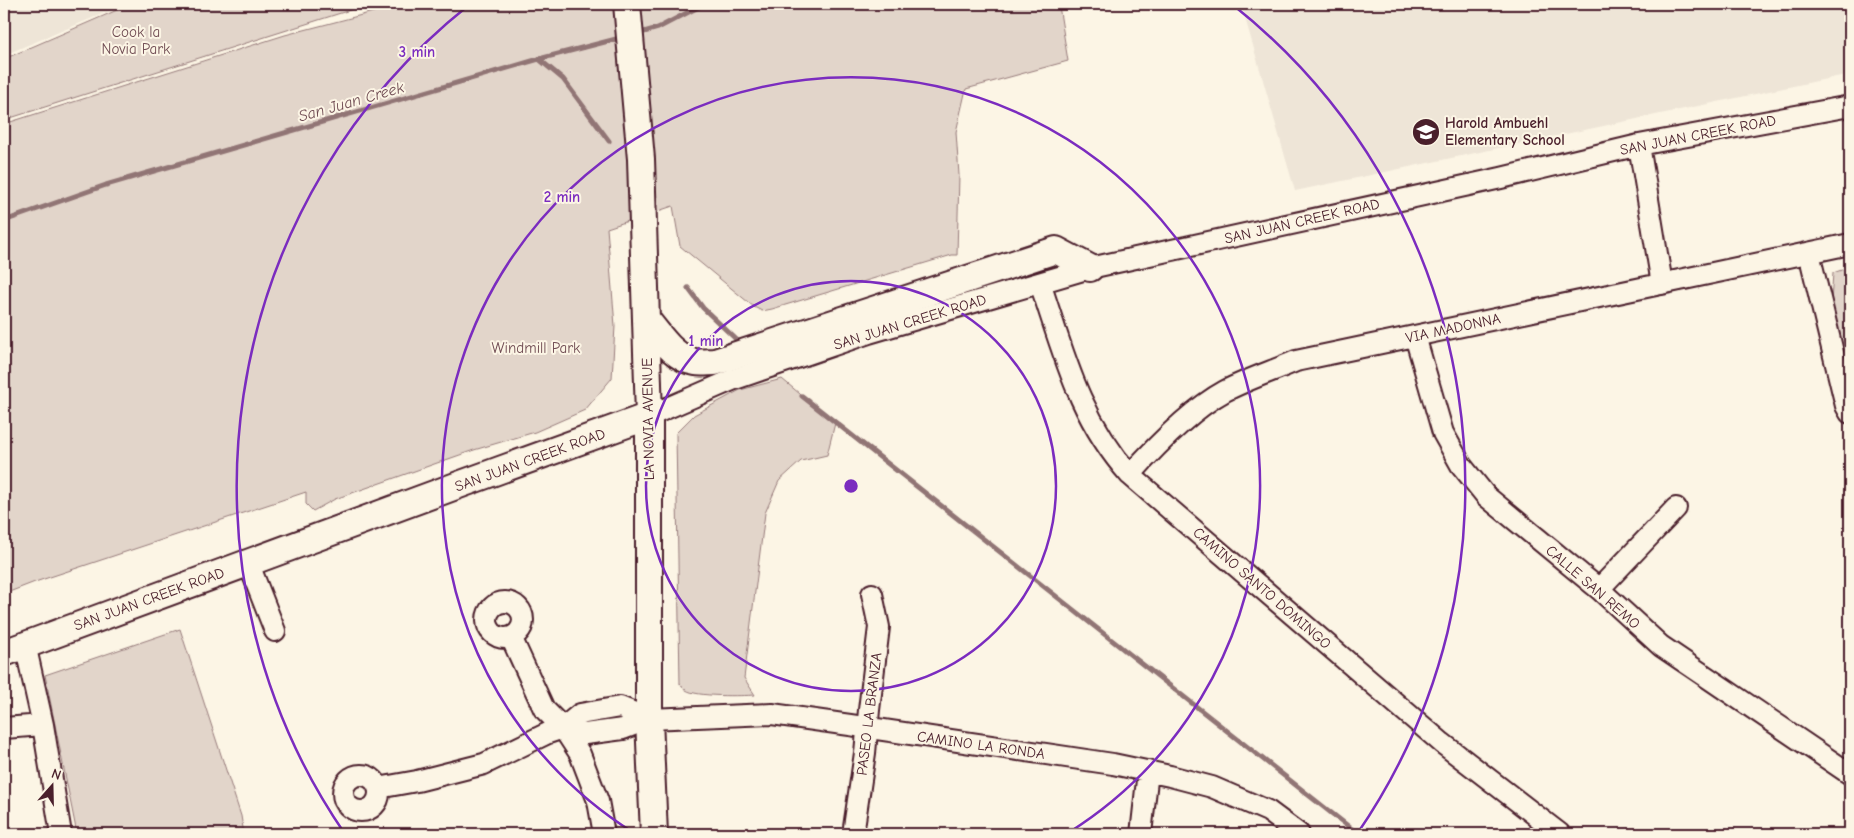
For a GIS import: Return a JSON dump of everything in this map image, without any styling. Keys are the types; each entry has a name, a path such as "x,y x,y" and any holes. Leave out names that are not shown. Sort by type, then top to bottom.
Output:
{"main road":[{"name":"LA NOVIA AVENUE","path":"627,4 641,159 649,416 649,719 654,834"},
{"path":"646,318 675,352 684,358 695,362 715,362 1056,250 1090,268"},
{"name":"SAN JUAN CREEK ROAD","path":"14,649 649,416"}],"street":[{"name":"SAN JUAN CREEK ROAD","path":"649,416 732,380 869,333 1090,268 1501,178 1639,145 1850,106"},
{"path":"1639,145 1662,284"},
{"name":"VIA MADONNA","path":"1130,475 1186,419 1224,392 1296,361 1850,244"},
{"path":"1809,253 1846,406 1850,413"},
{"name":"CAMINO SANTO DOMINGO","path":"1040,283 1068,368 1088,416 1105,444 1130,475 1442,743 1560,834"},
{"name":"CALLE SAN REMO","path":"1415,336 1443,433 1461,465 1486,496 1599,590 1662,646 1850,774"},
{"path":"1599,590 1676,508"},
{"path":"248,562 275,631"},
{"name":"PASEO LA BRANZA","path":"853,834 880,627 872,594"},
{"path":"511,637 544,709 563,728 580,754 598,801 604,834"},
{"path":"14,649 43,725 62,834"},
{"name":"CAMINO LA RONDA","path":"378,788 417,781 484,764 548,733 563,728 580,714 620,707 649,719 772,714 1113,764 1148,771 1212,787 1268,811 1299,834"},
{"path":"4,728 43,725"},
{"path":"1141,834 1148,771"}],"shaded area":[{"path":"4,4 126,4 4,55"},
{"name":"Harold Ambuehl Elementary School","path":"1241,4 1850,4 1850,74 1295,191"}],"green space":[{"name":"Cook la Novia Park","path":"131,4 369,4 4,120 4,59"},
{"name":"Windmill Park","path":"404,4 1062,4 1059,6 1068,61 966,89 956,132 959,175 957,255 762,311 754,307 680,246 673,206 607,228 615,326 612,378 585,410 535,432 474,450 335,499 313,511 306,504 306,492 4,594 4,124 285,35"},
{"path":"1850,267 1850,372 1831,302 1833,273"},
{"path":"782,379 835,423 827,455 801,461 779,481 765,513 744,678 755,695 719,696 691,692 680,684 676,433 694,415 740,390"},
{"path":"180,629 241,816 244,834 77,834 45,675"}],"waterway":[{"name":"San Juan Creek","path":"637,34 658,28 704,4"},
{"name":"San Juan Creek","path":"4,221 106,185 539,59 624,37"},
{"path":"539,59 563,79 609,141"},
{"path":"688,288 703,308 741,344"},
{"path":"802,396 1358,834"}],"place":[{"name":"Harold Ambuehl Elementary School","path":"1426,132"}]}
